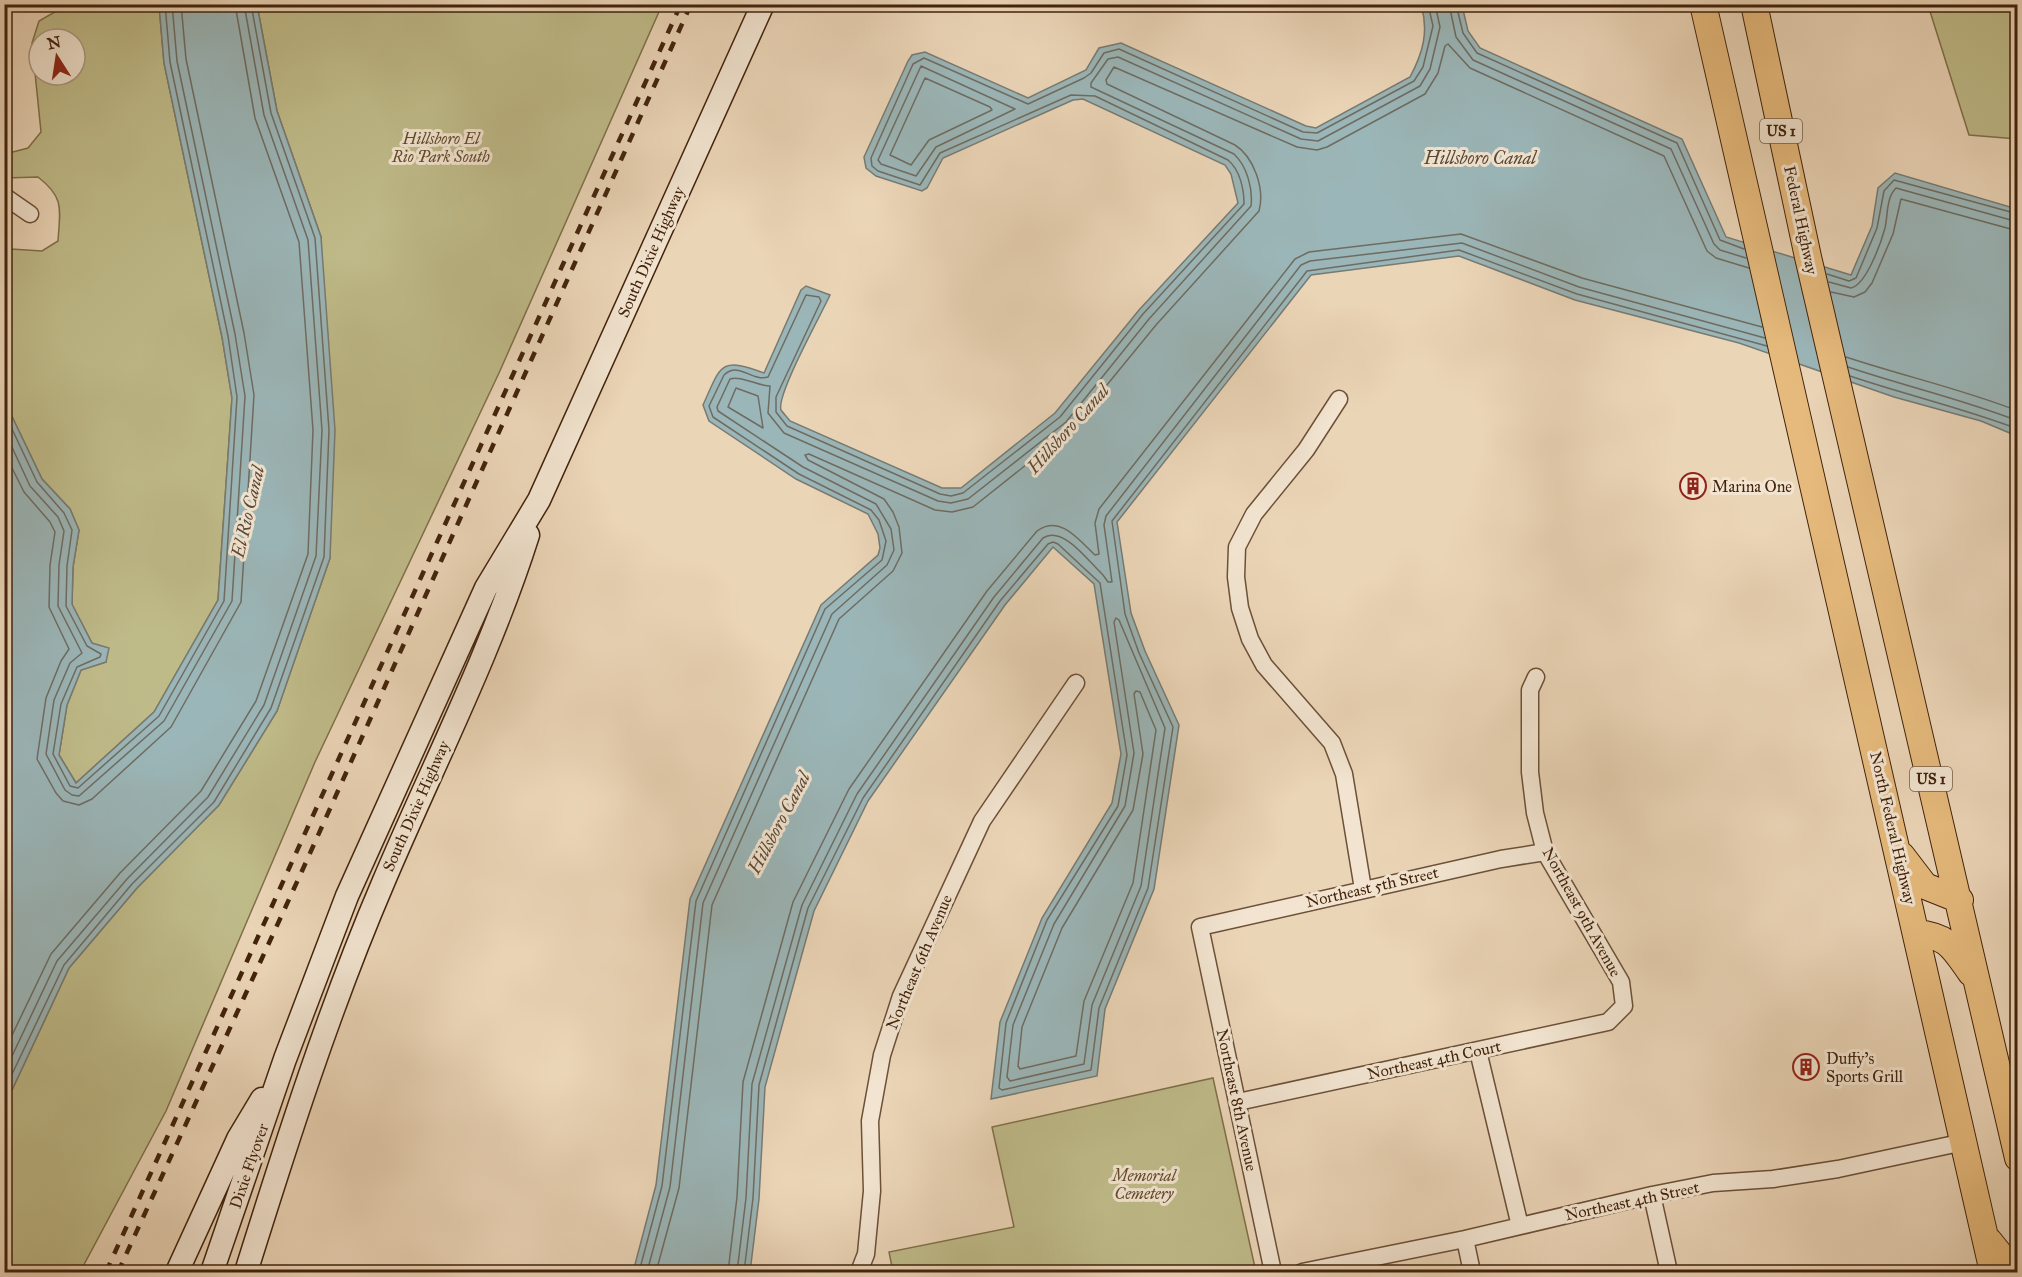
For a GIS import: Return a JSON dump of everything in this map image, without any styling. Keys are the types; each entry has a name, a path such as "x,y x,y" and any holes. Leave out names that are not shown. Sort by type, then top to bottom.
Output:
{"main road":[{"name":"South Dixie Highway","path":"297,1113 359,940 508,598 539,500 763,4"},
{"name":"North Federal Highway","path":"1703,4 1993,1272"},
{"name":"Federal Highway","path":"1754,4 1808,257 1960,900"},
{"name":"South Dixie Highway","path":"285,1059 347,896 486,588 539,500"},
{"path":"1898,851 1925,886 1960,900"},
{"name":"US 1","path":"1960,900 2018,1158"},
{"path":"1916,933 1934,934 1949,942 1978,983"},
{"path":"285,1059 290,1102 297,1113"},
{"path":"177,1272 238,1139 285,1059"},
{"name":"Dixie Flyover","path":"212,1272 285,1059"},
{"name":"Dixie Flyover","path":"246,1272 297,1113"},
{"path":"1985,1237 2014,1272"}],"street":[{"path":"4,196 30,214"},
{"path":"1339,399 1306,450 1254,514 1237,547 1236,577 1240,608 1250,639 1264,665 1332,743 1344,774 1363,889"},
{"name":"Northeast 9th Avenue","path":"1536,677 1530,690 1530,772 1535,813 1545,852 1621,982 1624,1006"},
{"name":"Northeast 6th Avenue","path":"859,1272 866,1254 872,1191 870,1121 882,1055 901,996 982,821 1076,683"},
{"name":"Northeast 5th Street","path":"1200,927 1501,859 1545,852"},
{"name":"Northeast 8th Avenue","path":"1200,927 1273,1272"},
{"name":"Northeast 4th Court","path":"1238,1102 1608,1022 1624,1006"},
{"path":"1478,1051 1520,1226"},
{"name":"Northeast 4th Street","path":"1302,1272 1465,1239 1713,1183 1773,1179 1838,1169 1964,1142"},
{"path":"1652,1195 1669,1272"},
{"path":"1465,1239 1472,1272"}],"green space":[{"path":"67,5 159,5 164,63 222,337 232,398 218,600 154,712 76,783 59,755 67,705 81,670 106,662 92,643 72,605 73,567 79,530 70,509 42,479 5,402 4,242 11,249 42,251 58,241 60,212 53,191 38,177 5,178 5,154 28,148 41,132 36,87 87,87 87,27 37,27 39,21"},
{"name":"Hillsboro El Rio Park South","path":"257,5 662,5 499,373 315,762 166,1111 80,1272 5,1272 5,1105 69,968 137,888 219,805 277,711 330,558 321,237 277,111"},
{"path":"1928,5 2017,5 2017,139 1969,135"},
{"name":"Memorial Cemetery","path":"1213,1078 1256,1272 893,1272 889,1252 1014,1227 992,1127"}],"water":[{"name":"El Rio Canal","path":"159,5 257,5 277,111 321,237 335,430 330,558 277,711 219,805 137,888 69,968 5,1105 5,402 42,479 70,509 79,530 73,567 72,604 92,643 109,648 106,662 81,670 67,705 59,755 76,783 154,712 218,600 232,398 222,337 164,63"},
{"name":"Hillsboro Canal","path":"1421,5 1462,5 1468,31 1480,48 1682,139 1726,237 1851,275 1872,226 1878,188 1895,173 2017,209 2017,436 1981,421 1894,397 1739,343 1575,300 1459,256 1311,275 1117,522 1131,613 1145,651 1179,725 1154,889 1105,1009 1097,1076 991,1099 1000,1022 1042,918 1112,803 1121,754 1094,584 1053,547 1005,605 868,801 814,911 765,1087 759,1199 750,1272 633,1272 656,1185 690,899 821,605 878,555 880,548 878,534 868,514 796,479 709,421 703,405 718,373 730,365 738,365 764,373 801,290 806,286 830,295 785,388 781,410 790,421 942,488 961,488 1055,413 1139,310 1238,203 1231,174 1225,165 1083,99 1073,100 943,158 927,188 922,191 876,176 866,168 864,157 908,61 912,55 925,52 1028,98 1086,70 1099,48 1121,43 1306,126 1316,128 1410,77 1423,42 1424,24"}],"railway":[{"path":"106,1272 681,4"},
{"path":"118,1272 302,871 691,4"}],"place":[{"name":"Marina One","path":"1693,486"},
{"name":"Duffy's Sports Grill","path":"1806,1067"}]}
